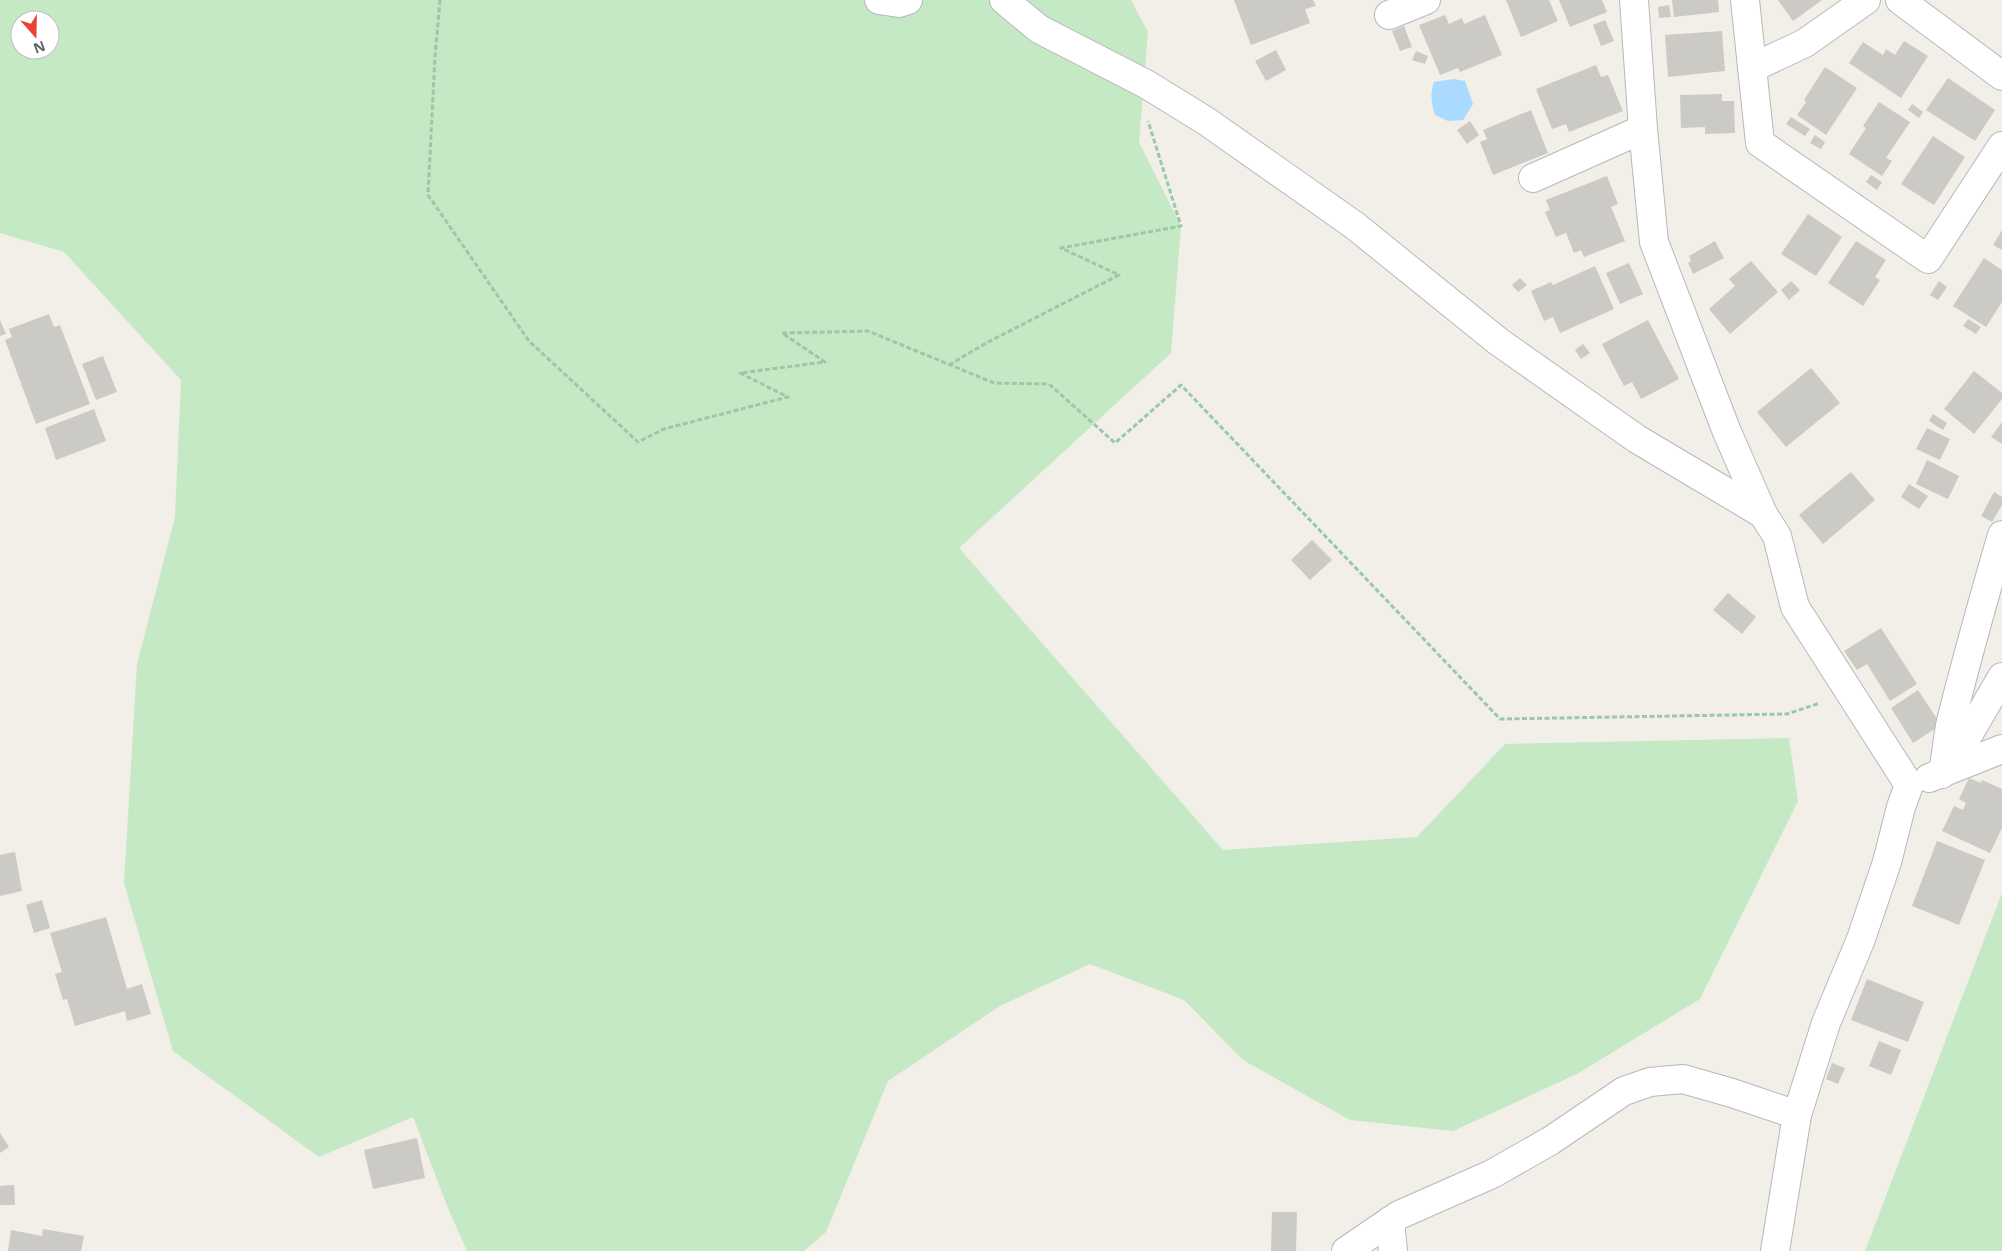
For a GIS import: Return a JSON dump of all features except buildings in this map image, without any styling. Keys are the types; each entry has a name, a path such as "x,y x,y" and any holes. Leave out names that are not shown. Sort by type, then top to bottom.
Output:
{"street":[{"path":"879,0 899,2 908,0"},
{"path":"1004,0 1039,29 1146,84 1206,120 1354,225 1499,342 1637,439 1763,514"},
{"path":"1389,15 1426,0"},
{"path":"1634,0 1643,129 1654,242 1709,386 1763,514 1777,536 1795,607 1909,785"},
{"path":"1745,0 1760,143 1928,259 2002,146"},
{"path":"1752,68 1805,43 1866,0"},
{"path":"1900,0 2002,76"},
{"path":"1533,178 1643,129"},
{"path":"1944,766 1953,715 1978,615 2002,535"},
{"path":"1944,766 1963,744 2002,677"},
{"path":"1775,1251 1796,1115 1826,1023 1861,939 1887,862 1901,807 1909,785 1944,766 2002,749"},
{"path":"1346,1251 1399,1215 1492,1174 1550,1141 1624,1091 1650,1082 1683,1079 1732,1093 1796,1115"},
{"path":"1390,1221 1393,1251"}],"path":[{"path":"440,0 435,56 428,195 529,341 638,442 664,429 788,398 740,373 825,362 782,333 868,331 994,383 1048,384 1115,443 1181,385 1500,719 1787,714"},
{"path":"949,365 988,342 1119,275 1061,248 1181,226 1145,113"}],"green space":[{"path":"0,0 1131,0 1148,32 1139,142 1181,226 1171,353 959,548 1223,850 1417,837 1505,744 1789,738 1798,801 1700,999 1577,1074 1453,1131 1350,1120 1243,1060 1184,1000 1090,964 1000,1006 888,1081 826,1232 804,1251 467,1251 448,1208 413,1117 319,1157 173,1051 124,883 137,664 175,517 181,380 64,252 0,233"},
{"path":"2002,893 2002,1251 1865,1251"}],"water":[{"path":"1454,79 1465,81 1473,104 1463,120 1448,121 1435,115 1432,91 1434,82"}]}
